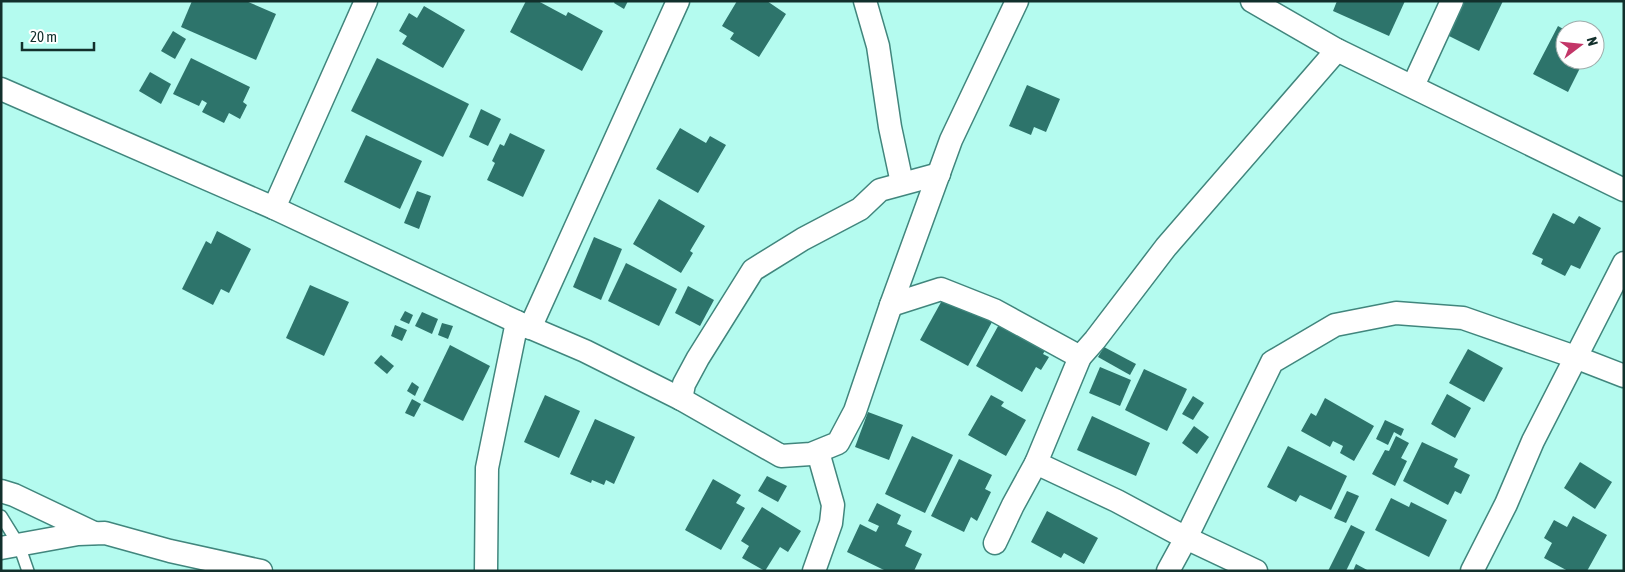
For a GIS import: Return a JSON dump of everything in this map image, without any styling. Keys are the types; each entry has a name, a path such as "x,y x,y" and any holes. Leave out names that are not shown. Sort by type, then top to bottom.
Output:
{"street":[{"path":"274,208 366,1"},
{"path":"486,571 487,468 524,325 678,1"},
{"path":"865,1 878,46 890,127 902,183"},
{"path":"1,89 274,208 524,325 585,351 681,399 781,456 811,454 838,443 855,411 891,305 952,140 1017,1"},
{"path":"1252,1 1337,50 1624,190"},
{"path":"1413,86 1452,1"},
{"path":"995,543 1036,463 1080,358 1166,247 1337,50"},
{"path":"681,399 684,384 698,358 753,270 803,239 860,209 880,190 939,174"},
{"path":"1472,571 1506,504 1533,441 1624,263"},
{"path":"891,305 941,289 994,310 1080,358"},
{"path":"1168,571 1272,362 1335,325 1396,313 1463,318 1624,376"},
{"path":"814,571 831,524 833,505 818,452"},
{"path":"1036,463 1117,501 1186,538 1256,571"},
{"path":"1,491 14,495 94,533"},
{"path":"10,547 78,534 105,533 170,551 261,571"}],"lane":[{"path":"1,516 10,547 28,571"}],"building":[{"path":"192,1 246,1 276,14 256,60 181,27"},
{"path":"526,1 538,1 566,16 568,12 603,31 582,71 510,32"},
{"path":"615,1 628,1 624,9 614,3"},
{"path":"737,1 767,1 786,14 759,57 730,39 734,33 722,26"},
{"path":"1337,1 1405,1 1389,36 1333,11"},
{"path":"1458,1 1503,1 1479,51 1443,33"},
{"path":"424,6 465,30 443,68 402,44 407,36 399,31 409,13 417,18"},
{"path":"173,31 186,39 175,59 161,51"},
{"path":"1555,32 1555,70 1579,70 1568,92 1533,74"},
{"path":"191,58 250,87 243,102 247,105 240,119 229,113 224,123 202,112 207,103 202,100 199,106 173,94"},
{"path":"377,58 469,104 443,157 351,111"},
{"path":"150,72 171,84 161,104 139,91"},
{"path":"1027,85 1060,99 1046,132 1034,127 1031,135 1009,126"},
{"path":"481,109 501,119 488,146 469,137"},
{"path":"680,128 706,143 710,136 726,145 698,193 656,169"},
{"path":"510,133 545,150 523,197 487,180 495,163 492,161 500,144 504,146"},
{"path":"366,135 422,161 400,209 344,182"},
{"path":"417,191 431,196 419,229 404,223"},
{"path":"659,199 705,226 690,251 693,253 681,273 633,244"},
{"path":"1553,213 1574,224 1579,216 1601,228 1580,269 1571,265 1565,276 1541,264 1543,259 1532,254"},
{"path":"217,231 251,249 229,293 221,289 213,305 182,289 206,241 211,244"},
{"path":"594,237 622,249 601,300 573,287"},
{"path":"626,263 677,289 659,326 608,301"},
{"path":"310,285 349,302 324,356 286,338"},
{"path":"688,286 714,300 700,326 675,313"},
{"path":"945,295 992,322 968,366 920,340"},
{"path":"405,311 413,315 409,324 400,320"},
{"path":"422,312 438,319 432,334 415,326"},
{"path":"1002,319 1048,345 1043,354 1049,357 1041,370 1036,367 1022,392 976,366"},
{"path":"442,323 453,326 448,339 438,335"},
{"path":"395,325 407,330 402,341 391,336"},
{"path":"450,345 490,366 463,421 423,401"},
{"path":"1104,347 1136,364 1130,375 1098,357"},
{"path":"1468,349 1503,368 1484,402 1449,383"},
{"path":"381,355 394,366 387,374 374,363"},
{"path":"1100,367 1131,380 1120,406 1089,393"},
{"path":"1144,369 1187,389 1167,431 1125,410"},
{"path":"412,382 419,387 415,396 407,391"},
{"path":"1447,394 1471,408 1455,438 1431,424"},
{"path":"545,395 580,411 559,458 524,442"},
{"path":"991,395 1004,402 1001,406 1026,420 1006,456 968,435"},
{"path":"1193,396 1204,403 1193,420 1182,414"},
{"path":"1325,398 1374,426 1354,461 1340,453 1343,446 1333,441 1330,447 1301,431 1311,413 1316,416"},
{"path":"412,399 421,404 414,417 405,413"},
{"path":"868,412 903,425 889,460 855,447"},
{"path":"1092,416 1150,443 1136,476 1077,450"},
{"path":"595,419 635,437 614,484 606,480 604,485 592,480 591,483 570,474"},
{"path":"1385,420 1404,429 1401,436 1394,432 1388,445 1376,439"},
{"path":"1194,426 1209,437 1197,454 1182,443"},
{"path":"912,436 953,455 925,513 885,494"},
{"path":"1396,436 1409,443 1401,458 1407,461 1395,486 1372,474 1385,450 1389,451"},
{"path":"1422,442 1458,459 1454,467 1470,475 1461,494 1455,491 1448,505 1403,481"},
{"path":"1288,446 1347,476 1331,510 1300,495 1296,502 1267,487"},
{"path":"959,459 992,475 985,489 991,492 977,521 971,517 964,532 931,516"},
{"path":"1580,462 1612,482 1595,509 1564,488"},
{"path":"767,476 787,486 778,502 758,491"},
{"path":"713,479 741,495 736,503 745,508 721,550 685,530"},
{"path":"1347,491 1359,496 1346,523 1334,518"},
{"path":"1391,498 1409,507 1411,502 1447,520 1429,557 1375,530"},
{"path":"877,503 901,515 897,524 912,531 905,546 922,554 914,571 886,571 847,552 860,524 876,532 879,526 868,521"},
{"path":"762,507 801,531 788,552 780,547 765,571 742,558 749,546 741,541"},
{"path":"1047,511 1098,538 1084,564 1064,553 1061,558 1031,542"},
{"path":"1573,516 1607,535 1587,571 1568,571 1544,558 1552,543 1544,538 1554,520 1567,527"},
{"path":"1351,525 1365,532 1346,571 1328,571"},
{"path":"1356,564 1369,571 1353,571"}]}
